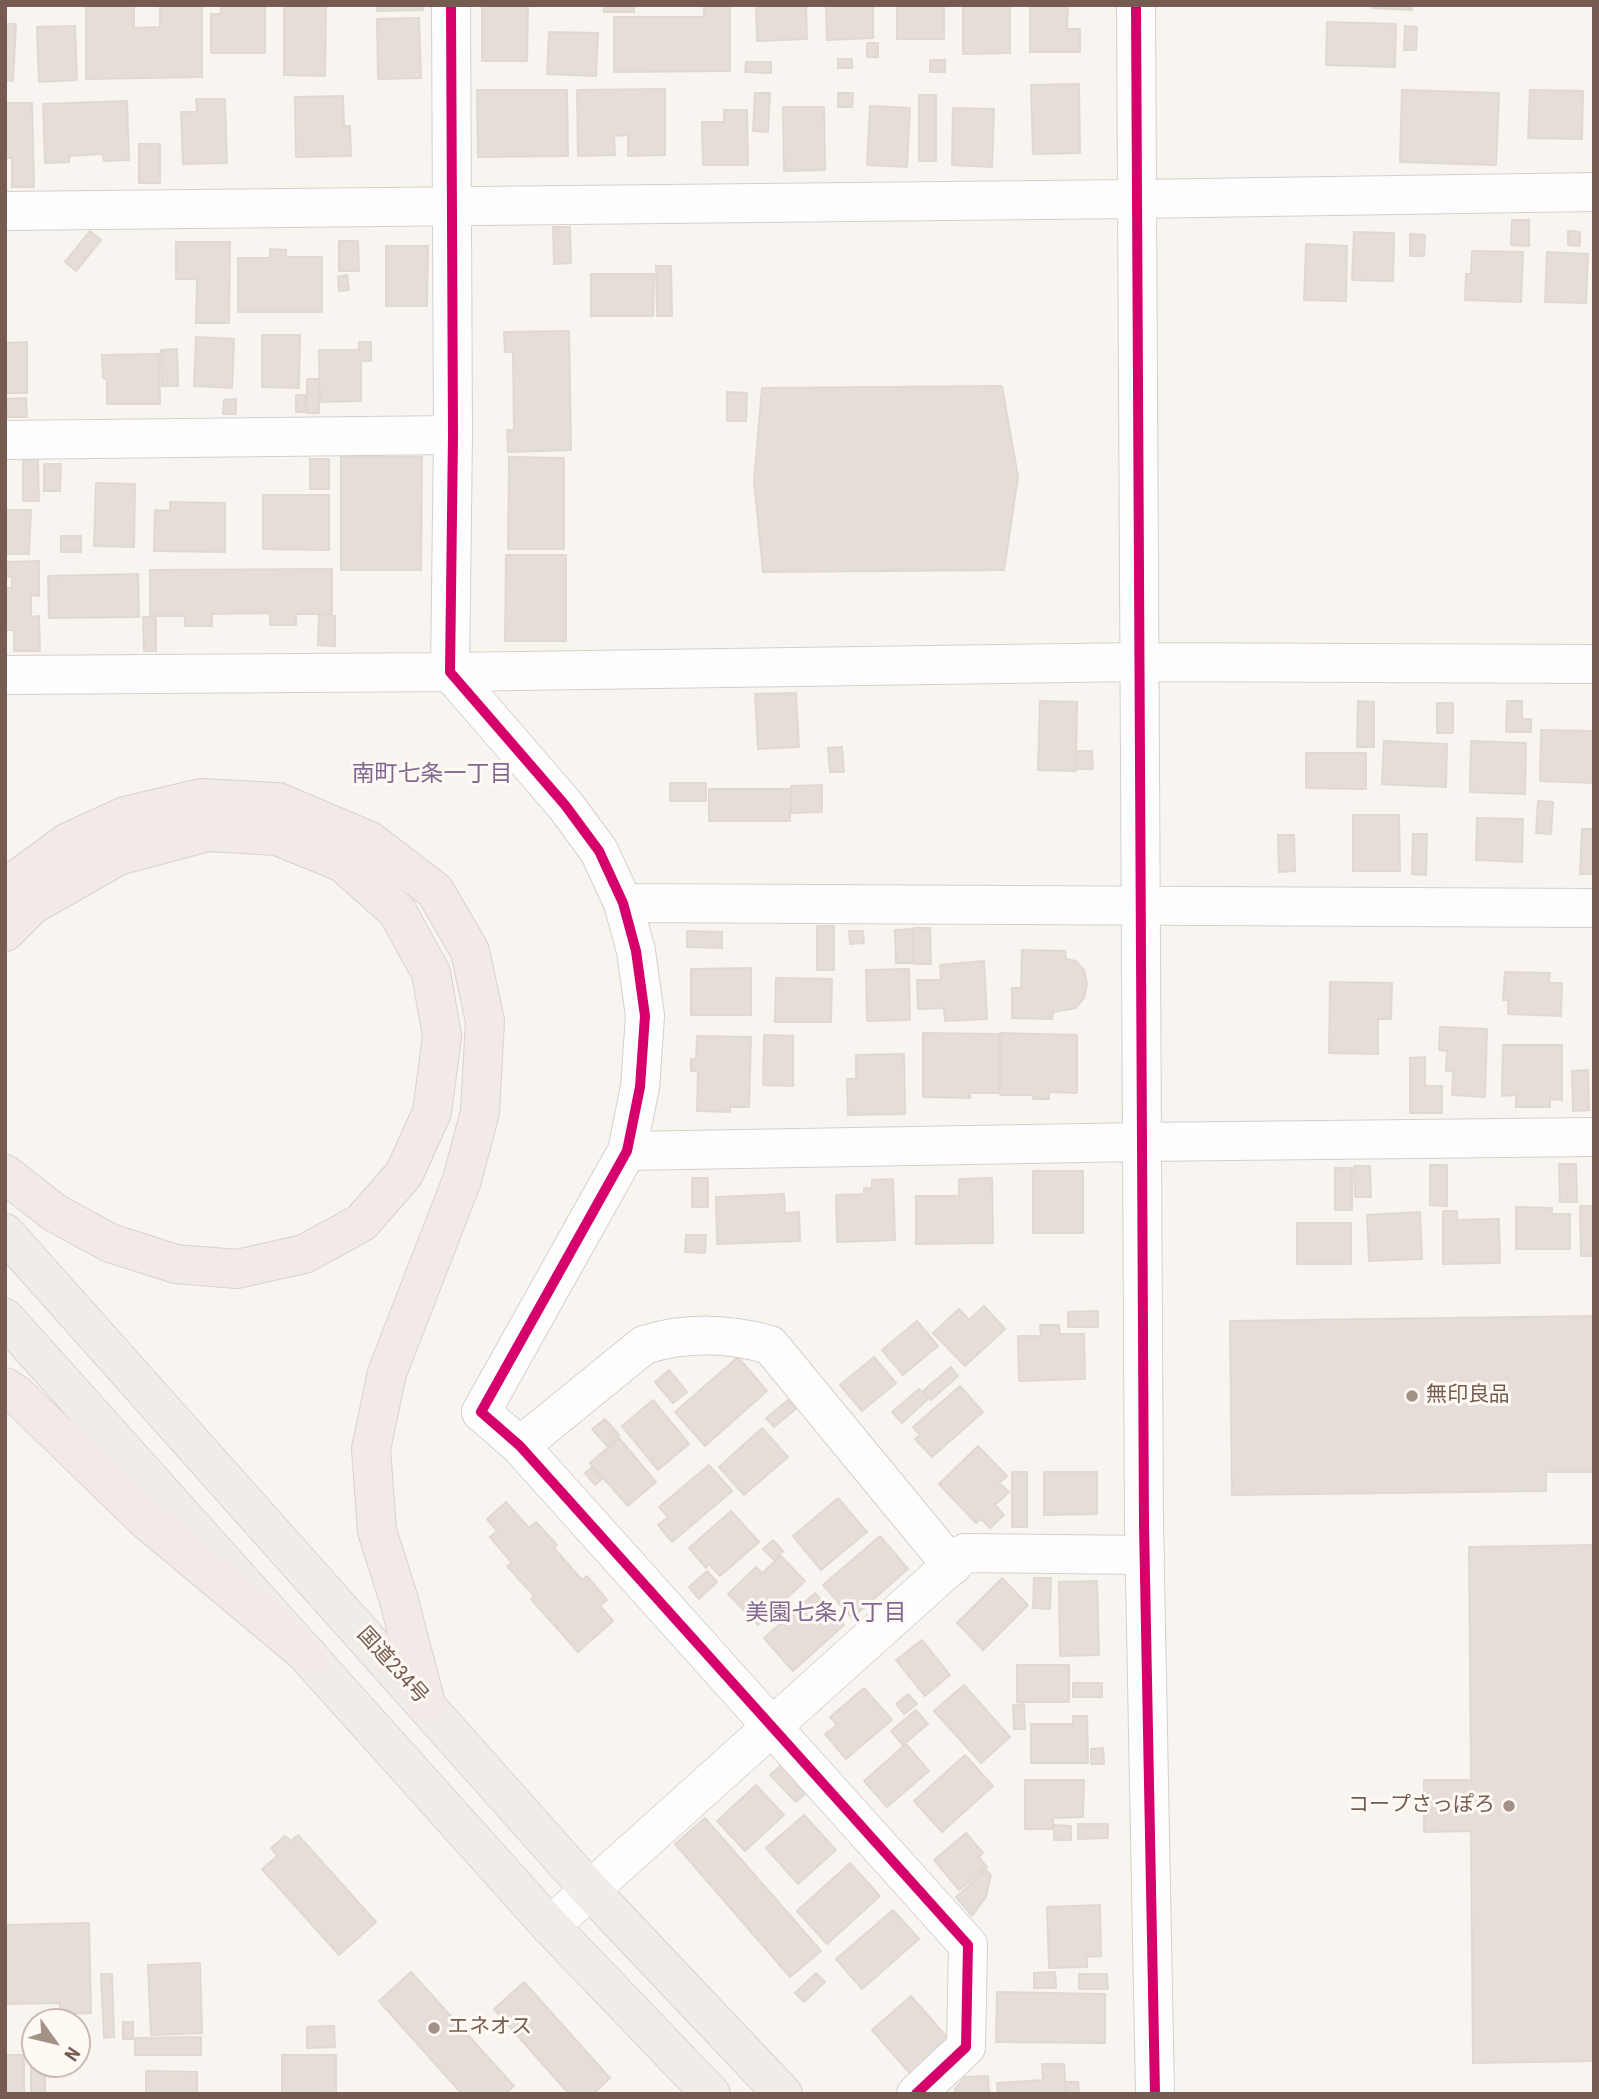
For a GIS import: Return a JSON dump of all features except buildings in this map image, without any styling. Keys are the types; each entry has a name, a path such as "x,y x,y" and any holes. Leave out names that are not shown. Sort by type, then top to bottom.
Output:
{"highway":[{"path":"5,888 68,842 125,816 201,797 278,802 370,841 435,891 470,951 485,1021 480,1112 462,1180 387,1373 370,1449 377,1531 398,1597 426,1704"},
{"path":"5,932 32,905 117,856 208,832 277,836 343,863 397,911 431,973 442,1036 432,1112 404,1174 361,1223 304,1254 237,1269 176,1264 110,1243 54,1213 5,1174"},
{"name":"国道234号","path":"5,1233 590,1890 783,2094"},
{"path":"5,1318 550,1926 710,2094"},
{"path":"5,1387 17,1395 146,1520 309,1656"}],"street":[{"path":"451,5 453,435 450,672 565,805 599,851 622,903 636,951 645,1016 640,1087 626,1151 481,1412 520,1446 968,1945 966,2047 916,2094"},
{"path":"1136,5 1141,1142 1154,2094"},
{"path":"5,211 1136,200 1594,192"},
{"path":"5,440 453,435"},
{"path":"5,675 450,672 1139,662 1594,664"},
{"path":"622,903 1594,908"},
{"path":"626,1151 1594,1137"},
{"path":"520,1446 644,1345 668,1337 741,1337 770,1345 952,1566"},
{"path":"550,1926 965,1553 1145,1555"}],"cycle path":[{"path":"451,5 453,435 450,672 565,805 599,851 623,903 636,951 645,1016 640,1087 627,1151 481,1412 520,1446 968,1945 966,2047 916,2094"},
{"path":"1136,5 1144,1524 1155,2094"}],"place":[{"name":"無印良品","path":"1412,1396"},
{"name":"コープさっぽろ","path":"1509,1806"},
{"name":"エネオス","path":"434,2028"}],"district":[{"name":"南町七条一丁目","path":"432,775"},
{"name":"美園七条八丁目","path":"826,1614"}]}
